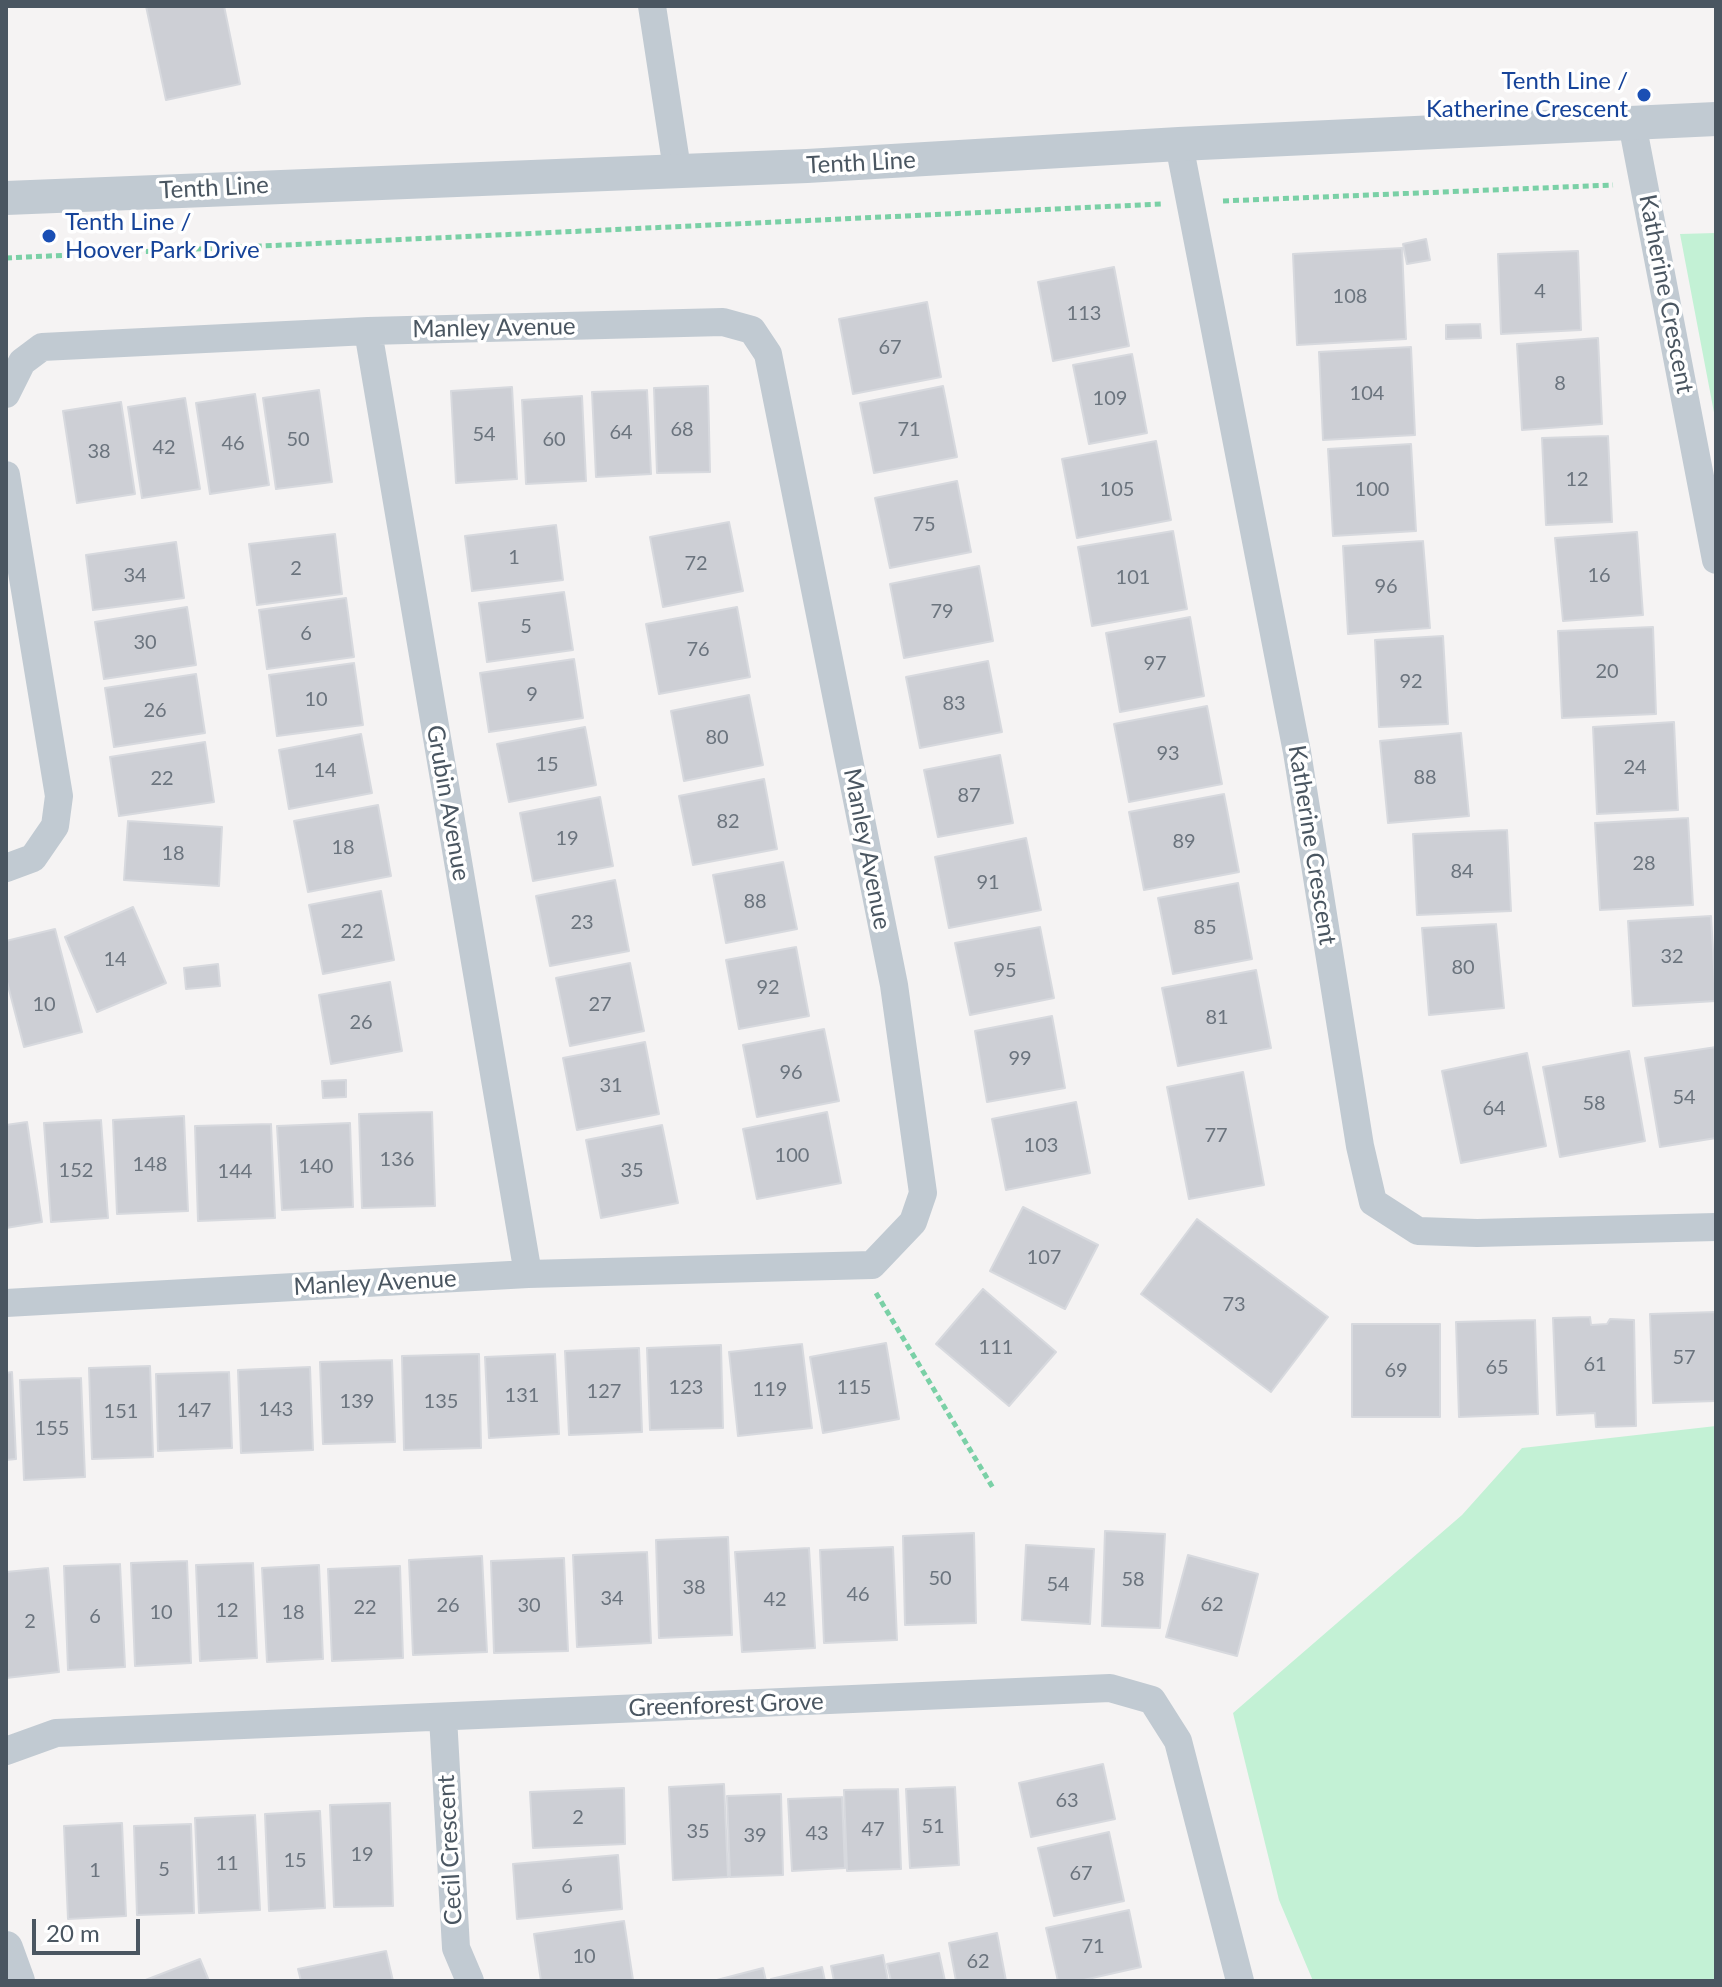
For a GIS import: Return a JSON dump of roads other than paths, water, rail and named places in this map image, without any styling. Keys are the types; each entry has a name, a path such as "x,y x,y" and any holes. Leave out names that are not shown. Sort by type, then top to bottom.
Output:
{"street":[{"path":"652,6 677,169"},
{"name":"Tenth Line","path":"6,198 807,166 1179,144 1716,119"},
{"name":"Katherine Crescent","path":"1632,123 1646,183 1716,560"},
{"name":"Katherine Crescent","path":"1179,144 1297,752 1360,1146 1373,1202 1418,1231 1477,1233 1716,1227"},
{"name":"Manley Avenue","path":"6,394 22,362 42,347 368,331 723,322 752,330 768,354 894,985 923,1193 913,1222 872,1265 528,1274 6,1303"},
{"name":"Grubin Avenue","path":"368,331 528,1274"},
{"path":"6,475 59,796 55,826 33,858 6,868"},
{"name":"Greenforest Grove","path":"6,1751 56,1733 1110,1688 1152,1700 1178,1741 1240,1981"},
{"name":"Cecil Crescent","path":"443,1717 456,1948 470,1981"},
{"path":"6,1948 18,1981"}],"place":[{"name":"Tenth Line / Katherine Crescent","path":"1644,95"},
{"name":"Tenth Line / Hoover Park Drive","path":"49,236"}]}
